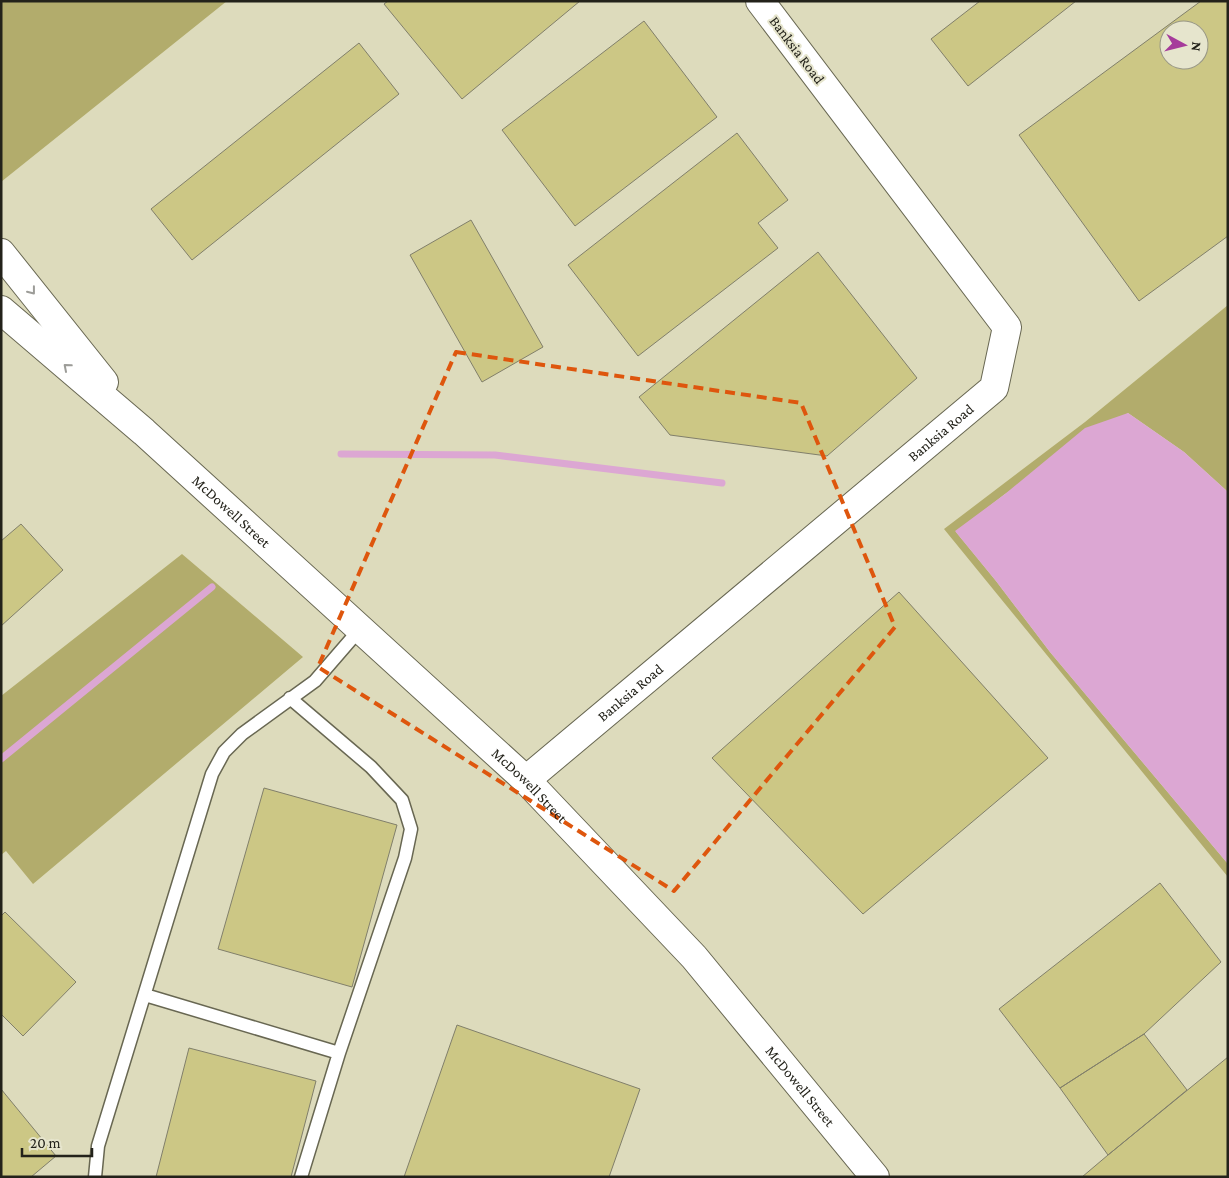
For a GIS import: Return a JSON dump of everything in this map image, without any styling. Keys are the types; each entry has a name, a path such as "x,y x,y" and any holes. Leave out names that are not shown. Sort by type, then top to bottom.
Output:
{"street":[{"name":"Banksia Road","path":"526,780 994,388 1007,327 760,1"},
{"name":"McDowell Street","path":"1,253 144,432"},
{"name":"McDowell Street","path":"1,310 144,432 526,780 694,957 875,1177"}],"lane":[{"path":"95,1177 98,1146 212,774 224,752 242,734 315,681 360,629"},
{"path":"290,698 372,767 402,800 410,829 405,858 339,1053 301,1177"},
{"path":"145,995 339,1053"}],"highlighted area":[{"path":"456,352 801,403 895,627 674,891 318,667"}],"shaded area":[{"path":"1,1 227,1 1,182"},
{"path":"227,1 1228,1 1228,1177 1,1177 1,182"},
{"path":"1228,305 1228,492 1184,452 1128,413 1005,494 956,532 1050,652 1228,864 1228,877 944,529 1085,422"},
{"path":"1128,413 1184,452 1228,492 1228,864 1050,652 955,531 1005,494 1085,428"},
{"path":"182,554 303,657 33,884 6,851 1,855 1,696"}],"building":[{"path":"388,1 580,1 462,99 384,4"},
{"path":"980,1 1076,1 968,86 931,39"},
{"path":"1201,1 1228,1 1228,236 1139,301 1019,135 1159,32 1159,70 1209,70 1209,20 1175,20"},
{"path":"644,21 717,117 575,226 502,130"},
{"path":"359,43 399,94 192,260 151,209"},
{"path":"737,133 788,200 758,223 778,248 638,356 568,265"},
{"path":"471,220 543,347 482,382 410,255"},
{"path":"818,252 917,378 827,456 670,435 639,397"},
{"path":"21,524 63,570 1,626 1,541"},
{"path":"899,592 1048,758 863,914 712,758"},
{"path":"264,788 397,825 352,987 218,949"},
{"path":"1160,883 1221,962 1144,1034 1060,1088 999,1009"},
{"path":"5,912 76,982 23,1036 1,1014 1,916"},
{"path":"457,1025 640,1089 609,1177 404,1177"},
{"path":"1144,1034 1187,1090 1108,1155 1060,1088"},
{"path":"189,1048 316,1081 291,1177 156,1177"},
{"path":"1228,1057 1228,1177 1082,1177 1108,1155"},
{"path":"1,1089 56,1156 31,1177 1,1177"}],"waterway":[{"path":"341,454 495,455 722,483"},
{"path":"1,759 212,587"}]}
